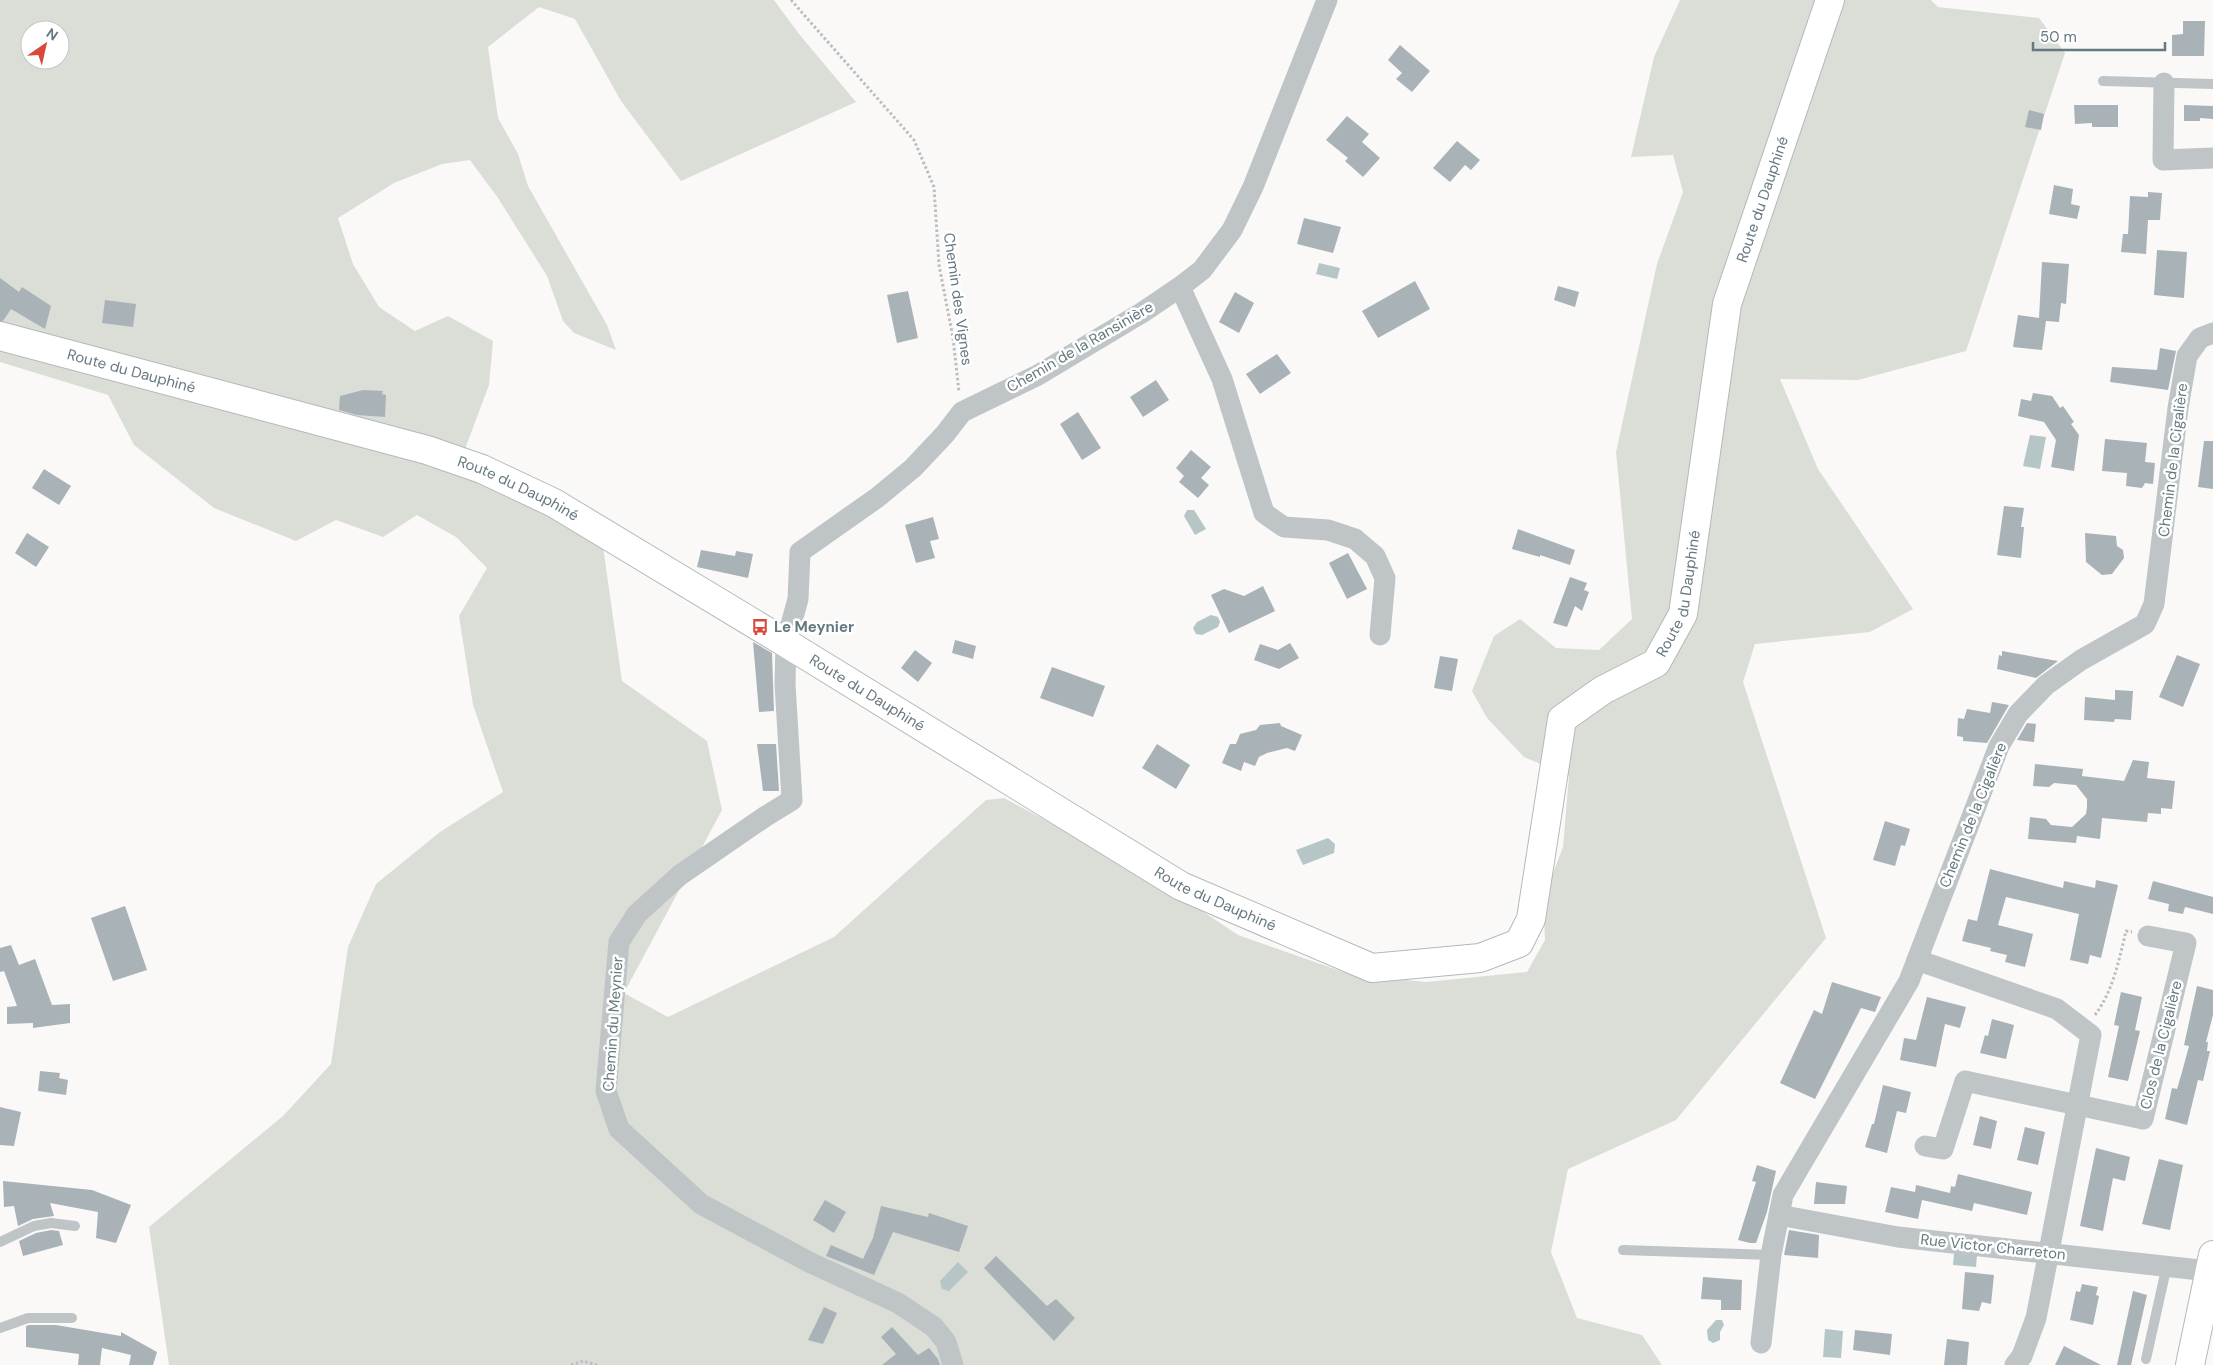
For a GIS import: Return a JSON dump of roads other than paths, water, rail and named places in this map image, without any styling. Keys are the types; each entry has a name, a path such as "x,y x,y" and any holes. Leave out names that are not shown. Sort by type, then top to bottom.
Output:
{"street":[{"name":"Chemin de la Ransinière","path":"786,643 798,599 800,552 878,497 912,468 945,434 962,412 1038,375 1143,312 1202,270 1232,230 1253,187 1327,0"},
{"name":"Route du Dauphiné","path":"0,336 427,450 482,469 554,503 786,643 1180,886 1372,968 1480,958 1519,943 1531,919 1562,719 1603,690 1656,663 1683,614 1727,304 1830,0"},
{"path":"2164,83 2163,160 2213,158"},
{"path":"1180,287 1222,379 1264,513 1284,527 1328,530 1355,539 1374,556 1385,578 1380,635"},
{"name":"Chemin de la Cigalière","path":"1761,1343 1771,1256 1783,1195 1909,981 1999,746 2018,714 2054,680 2082,660 2145,624 2154,604 2178,408 2187,356 2200,338 2213,333"},
{"name":"Chemin du Meynier","path":"786,643 785,684 792,800 680,875 637,914 623,935 619,942 615,975 606,1091 619,1129 702,1204 809,1262 898,1303 934,1327 946,1342 953,1365"},
{"name":"Clos de la Cigalière","path":"1925,1146 1942,1150 1965,1081 2144,1118 2186,943 2148,936"},
{"path":"1917,960 2057,1009 2091,1035 2036,1318 2022,1356 2014,1365"},
{"name":"Rue Victor Charreton","path":"1779,1215 1898,1238 2167,1265 2211,1263"},
{"path":"2190,1365 2211,1263"}],"lane":[{"path":"2103,81 2213,84"},
{"path":"0,1242 34,1226 51,1223 75,1226"},
{"path":"1623,1250 1771,1256"},
{"path":"2146,1359 2167,1265"},
{"path":"0,1328 28,1318 72,1318"}],"place":[{"name":"Le Meynier","path":"760,627"}]}
